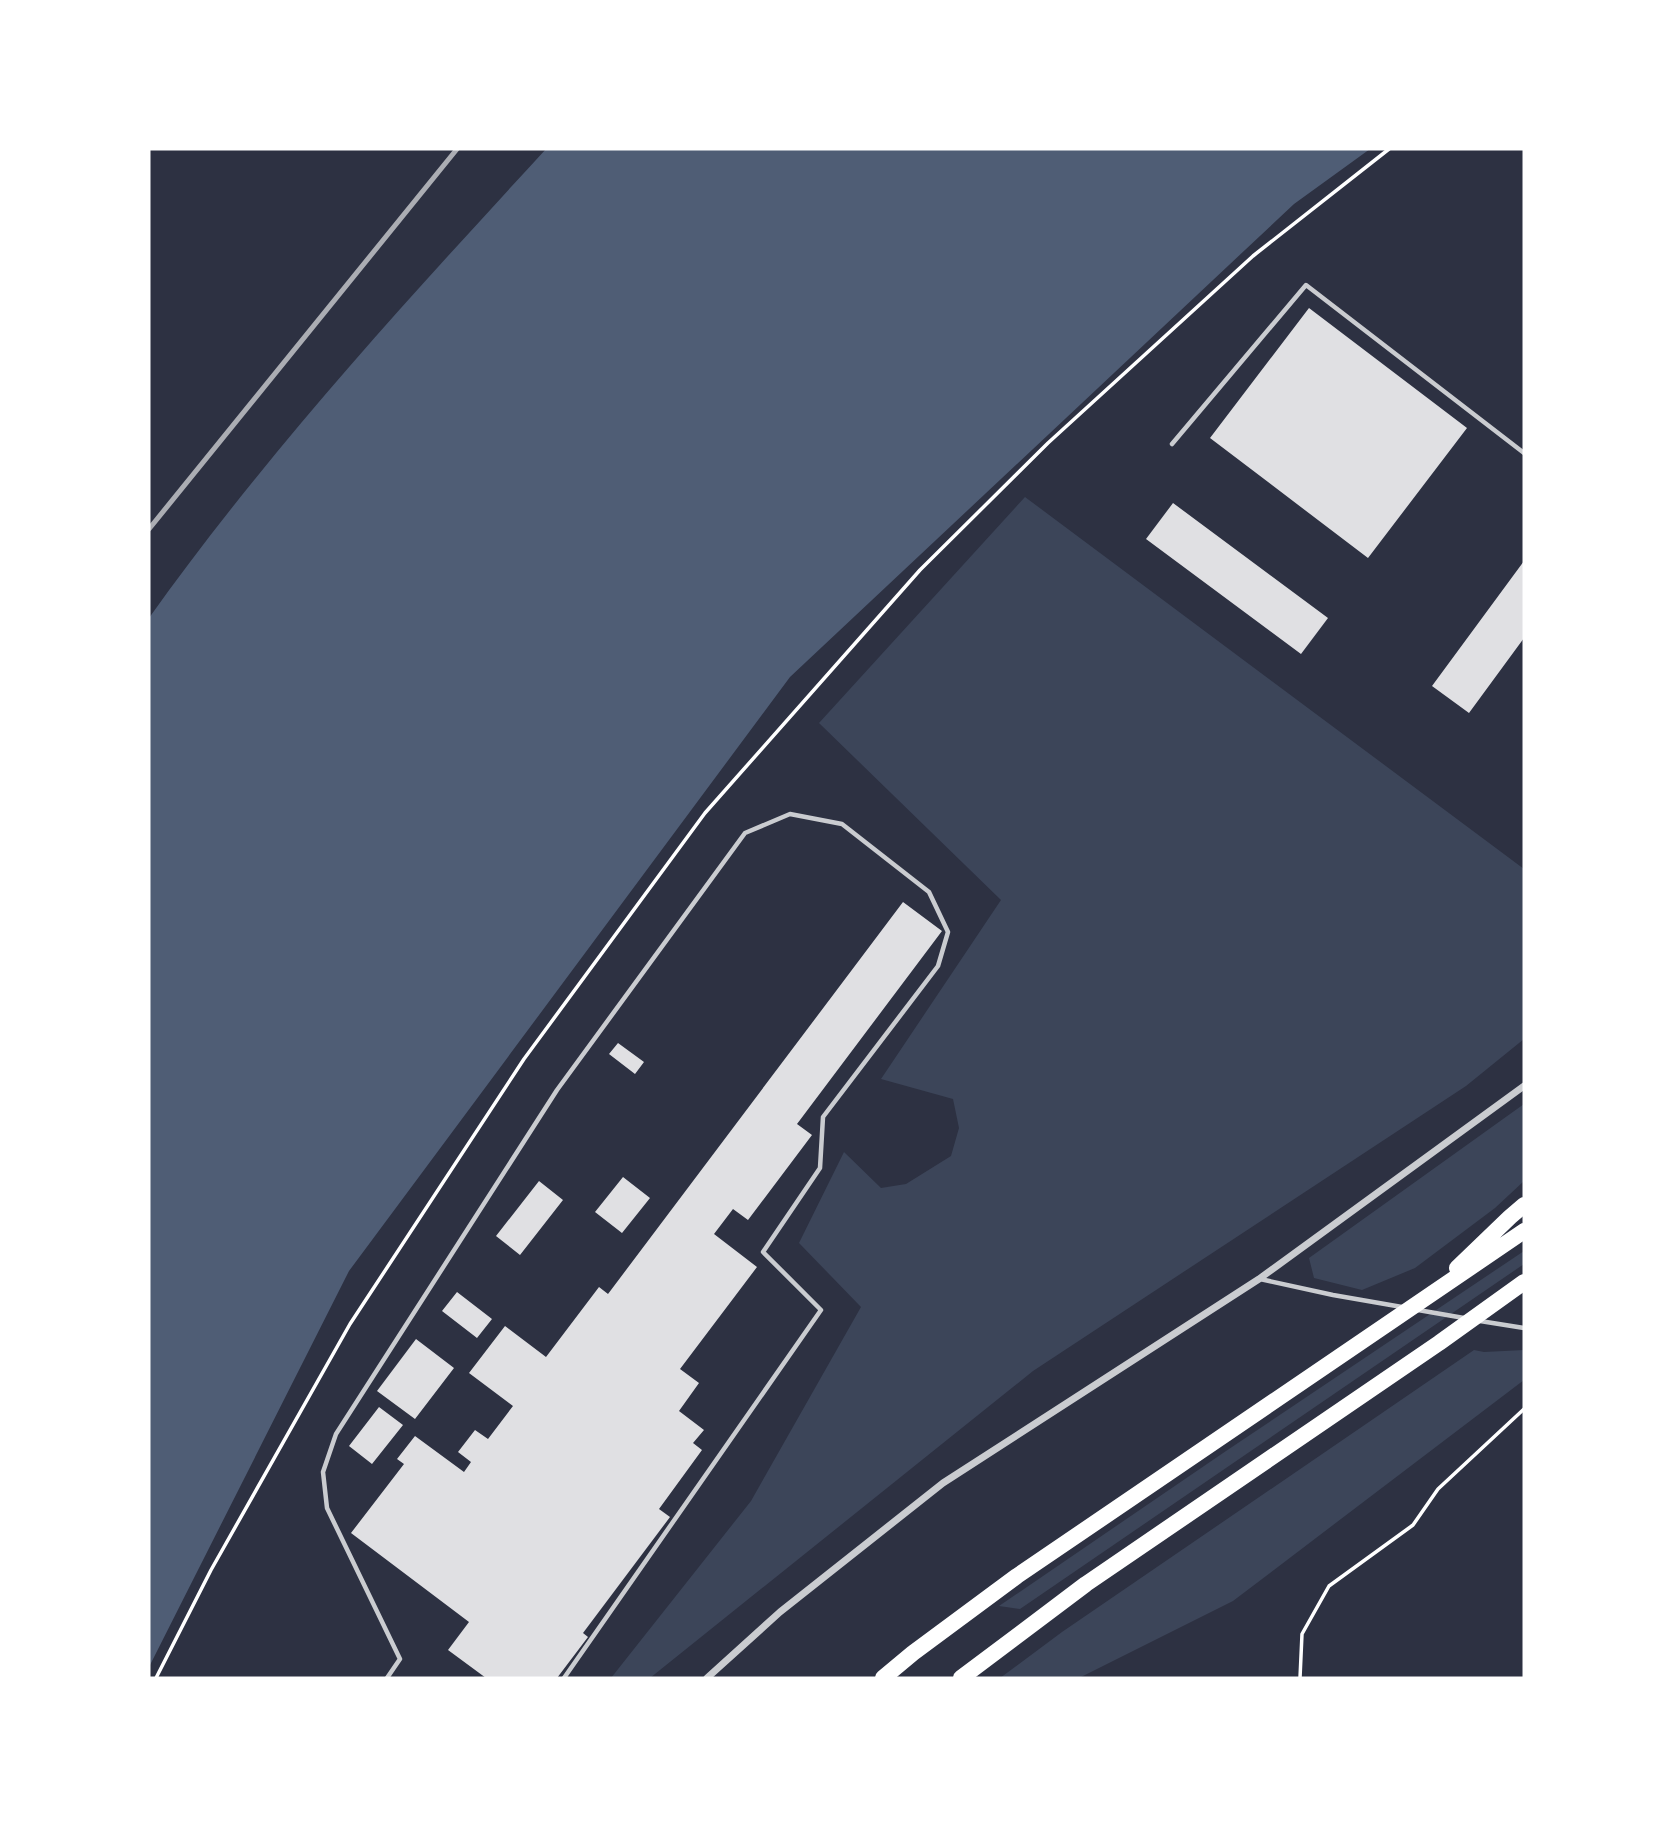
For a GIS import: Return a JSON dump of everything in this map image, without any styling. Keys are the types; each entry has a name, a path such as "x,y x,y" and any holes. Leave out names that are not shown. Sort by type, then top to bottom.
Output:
{"highway":[{"path":"1427,1298 1524,1205"},
{"path":"883,1678 1017,1576 1524,1231"},
{"path":"961,1678 1086,1584 1524,1282"},
{"path":"1489,1308 1524,1289"}],"street":[{"path":"707,1678 780,1612 943,1483 1259,1279 1524,1086"}],"lane":[{"path":"1172,444 1306,285 1524,453"},
{"path":"387,1678 400,1659 327,1508 323,1472 336,1434 557,1090 745,833 790,814 842,824 929,892 948,932 938,966 822,1117 820,1168 764,1252 821,1310 564,1678"},
{"path":"1259,1279 1333,1295 1524,1328"}],"path":[{"path":"1300,1678 1302,1634 1329,1586 1413,1525 1438,1489 1524,1409"}],"shaded area":[{"path":"546,149 1370,149 1294,204 790,677 349,1271 149,1667 149,618 290,436"},
{"path":"1025,497 1524,869 1524,1039 1466,1086 1033,1371 650,1678 611,1678 751,1501 861,1307 799,1243 844,1152 881,1188 906,1184 951,1156 959,1128 953,1099 881,1079 1001,900 819,723"},
{"path":"1524,1104 1524,1181 1495,1208 1415,1268 1362,1290 1314,1278 1309,1258"},
{"path":"1524,1251 1524,1264 1020,1609 999,1606 1226,1451"},
{"path":"1474,1350 1524,1350 1524,1380 1233,1601 1079,1678 1000,1678 1062,1632"}],"building":[{"path":"1309,308 1467,428 1368,558 1210,438"},
{"path":"1173,503 1328,618 1301,654 1146,539"},
{"path":"1524,561 1524,638 1469,713 1432,686"},
{"path":"903,902 942,931 797,1124 812,1135 748,1220 733,1209 714,1234 757,1267 680,1369 699,1383 679,1411 704,1430 693,1443 702,1450 659,1509 670,1517 583,1633 588,1637 557,1678 486,1678 448,1650 469,1622 351,1533 404,1464 397,1459 415,1436 464,1472 471,1462 458,1452 475,1430 488,1439 513,1406 469,1373 505,1326 546,1357 599,1287 608,1294"},
{"path":"618,1043 644,1062 635,1074 609,1054"},
{"path":"623,1177 650,1198 622,1233 595,1212"},
{"path":"539,1181 563,1200 520,1255 496,1236"},
{"path":"457,1292 492,1319 477,1338 442,1311"},
{"path":"416,1339 454,1368 415,1419 377,1391"},
{"path":"379,1407 403,1425 372,1464 349,1446"}],"railway":[{"path":"149,529 457,149"}]}
